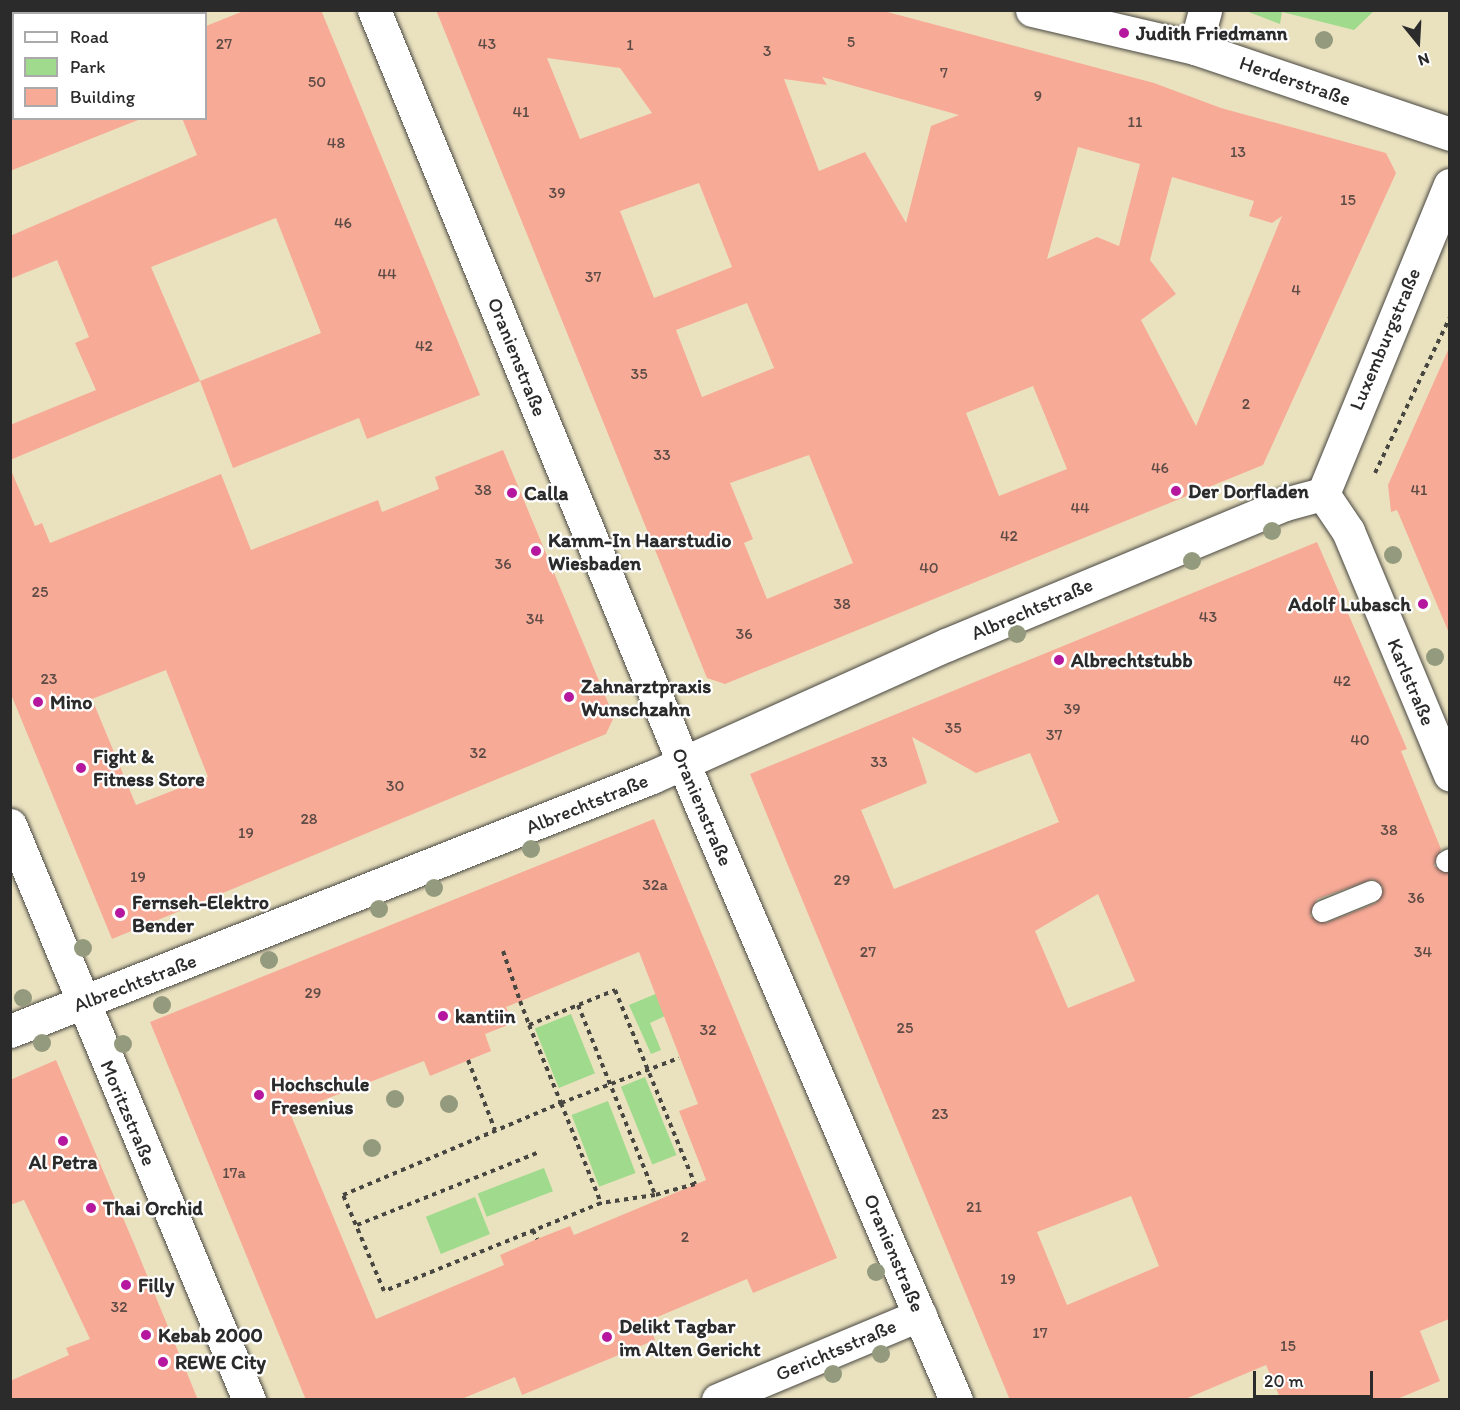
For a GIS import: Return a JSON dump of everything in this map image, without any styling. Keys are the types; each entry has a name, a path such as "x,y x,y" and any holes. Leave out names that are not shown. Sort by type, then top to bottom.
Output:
{"street":[{"name":"Oranienstraße","path":"374,10 684,763 956,1400"},
{"name":"Herderstraße","path":"1032,10 1195,48 1449,134"},
{"path":"1195,48 1205,10"},
{"name":"Luxemburgstraße","path":"1323,494 1449,185"},
{"name":"Albrechtstraße","path":"10,1031 84,1004 684,763 724,740 946,645 1285,504 1323,494"},
{"name":"Karlstraße","path":"1323,494 1348,531 1449,775"},
{"name":"Moritzstraße","path":"10,825 249,1400"},
{"name":"Gerichtsstraße","path":"718,1400 921,1315"}],"lane":[{"path":"1322,911 1371,891"}],"path":[{"path":"1373,478 1449,317"},
{"path":"503,951 529,1025 601,1203"},
{"path":"529,1025 615,990 648,1071 695,1184 655,1195 601,1203 384,1291 343,1195 561,1103 648,1071 679,1059"},
{"path":"578,1005 655,1195"},
{"path":"468,1060 495,1130"},
{"path":"357,1225 537,1153"},
{"path":"533,1230 537,1239"}],"green space":[{"path":"1246,11 1374,11 1354,30 1282,12 1280,24"},
{"path":"658,993 667,1015 650,1023 661,1050 651,1054 629,1005"},
{"path":"571,1014 595,1073 559,1088 535,1029"},
{"path":"645,1077 676,1155 652,1165 621,1087"},
{"path":"608,1101 636,1173 599,1187 572,1115"},
{"path":"544,1168 553,1191 487,1217 478,1193"},
{"path":"475,1197 490,1234 441,1254 426,1217"}],"building":[{"path":"246,10 321,10 480,395 367,439 359,418 233,468 200,381 10,460 10,425 96,390 75,343 89,337 57,260 10,279 10,236 197,155 183,120 207,120 207,26","holes":["276,218 321,333 200,381 151,267"]},
{"path":"436,10 880,10 1154,83 1221,108 1386,153 1396,173 1263,465 725,684 707,678","holes":["547,58 620,68 652,113 580,139","822,77 959,115 931,126 906,223 865,152 819,171 784,79 827,85","1078,147 1140,164 1119,246 1097,237 1047,259","1172,177 1254,201 1249,216 1272,223 1282,216 1196,426 1141,320 1176,294 1150,260","699,183 732,267 654,298 620,211","747,303 774,368 702,397 676,330","1033,386 1067,469 999,496 966,413","809,455 853,563 767,599 744,543 753,539 730,483"]},
{"path":"10,118 12,120 138,120 10,171"},
{"path":"1449,348 1449,633 1397,510 1391,512 1388,485"},
{"path":"503,450 614,717 606,734 112,939 10,692 10,468 35,526 42,523 50,543 221,474 251,550 378,500 382,512 439,489 435,477","holes":["166,670 208,777 136,805 92,699"]},
{"path":"1317,542 1407,749 1401,751 1441,849 1434,866 1449,873 1449,1319 1420,1331 1440,1381 1395,1400 1281,1400 1266,1365 1183,1400 1010,1400 750,774","holes":["912,737 976,773 1030,753 1059,822 894,889 861,810 927,783","1373,879 1383,887 1376,903 1326,923 1310,916 1317,899","1098,894 1135,981 1068,1008 1035,931","1131,1196 1159,1266 1067,1305 1037,1232"]},
{"path":"654,819 837,1258 753,1293 747,1279 648,1321 655,1340 522,1395 515,1377 459,1400 306,1400 150,1022","holes":["639,952 698,1104 679,1111 706,1180 574,1235 570,1226 537,1239 500,1255 504,1265 376,1319 290,1113 424,1061 430,1076 491,1051 485,1034 513,1023 506,1007"]},
{"path":"56,1060 198,1400 10,1400 10,1381 69,1355 66,1348 90,1339 24,1200 10,1205 10,1080"}],"place":[{"name":"Judith Friedmann","path":"1124,33"},
{"name":"Der Dorfladen","path":"1176,491"},
{"name":"Calla","path":"512,493"},
{"name":"Kamm-In Haarstudio Wiesbaden","path":"536,551"},
{"name":"Adolf Lubasch","path":"1423,604"},
{"name":"Albrechtstubb","path":"1059,660"},
{"name":"Zahnarztpraxis Wunschzahn","path":"569,697"},
{"name":"Mino","path":"38,702"},
{"name":"Fight & Fitness Store","path":"81,768"},
{"name":"Fernseh-Elektro Bender","path":"120,913"},
{"name":"kantiin","path":"443,1016"},
{"name":"Hochschule Fresenius","path":"259,1095"},
{"name":"Al Petra","path":"63,1141"},
{"name":"Thai Orchid","path":"91,1208"},
{"name":"Filly","path":"126,1285"},
{"name":"Kebab 2000","path":"146,1335"},
{"name":"Delikt Tagbar im Alten Gericht","path":"607,1337"},
{"name":"REWE City","path":"163,1362"}]}
